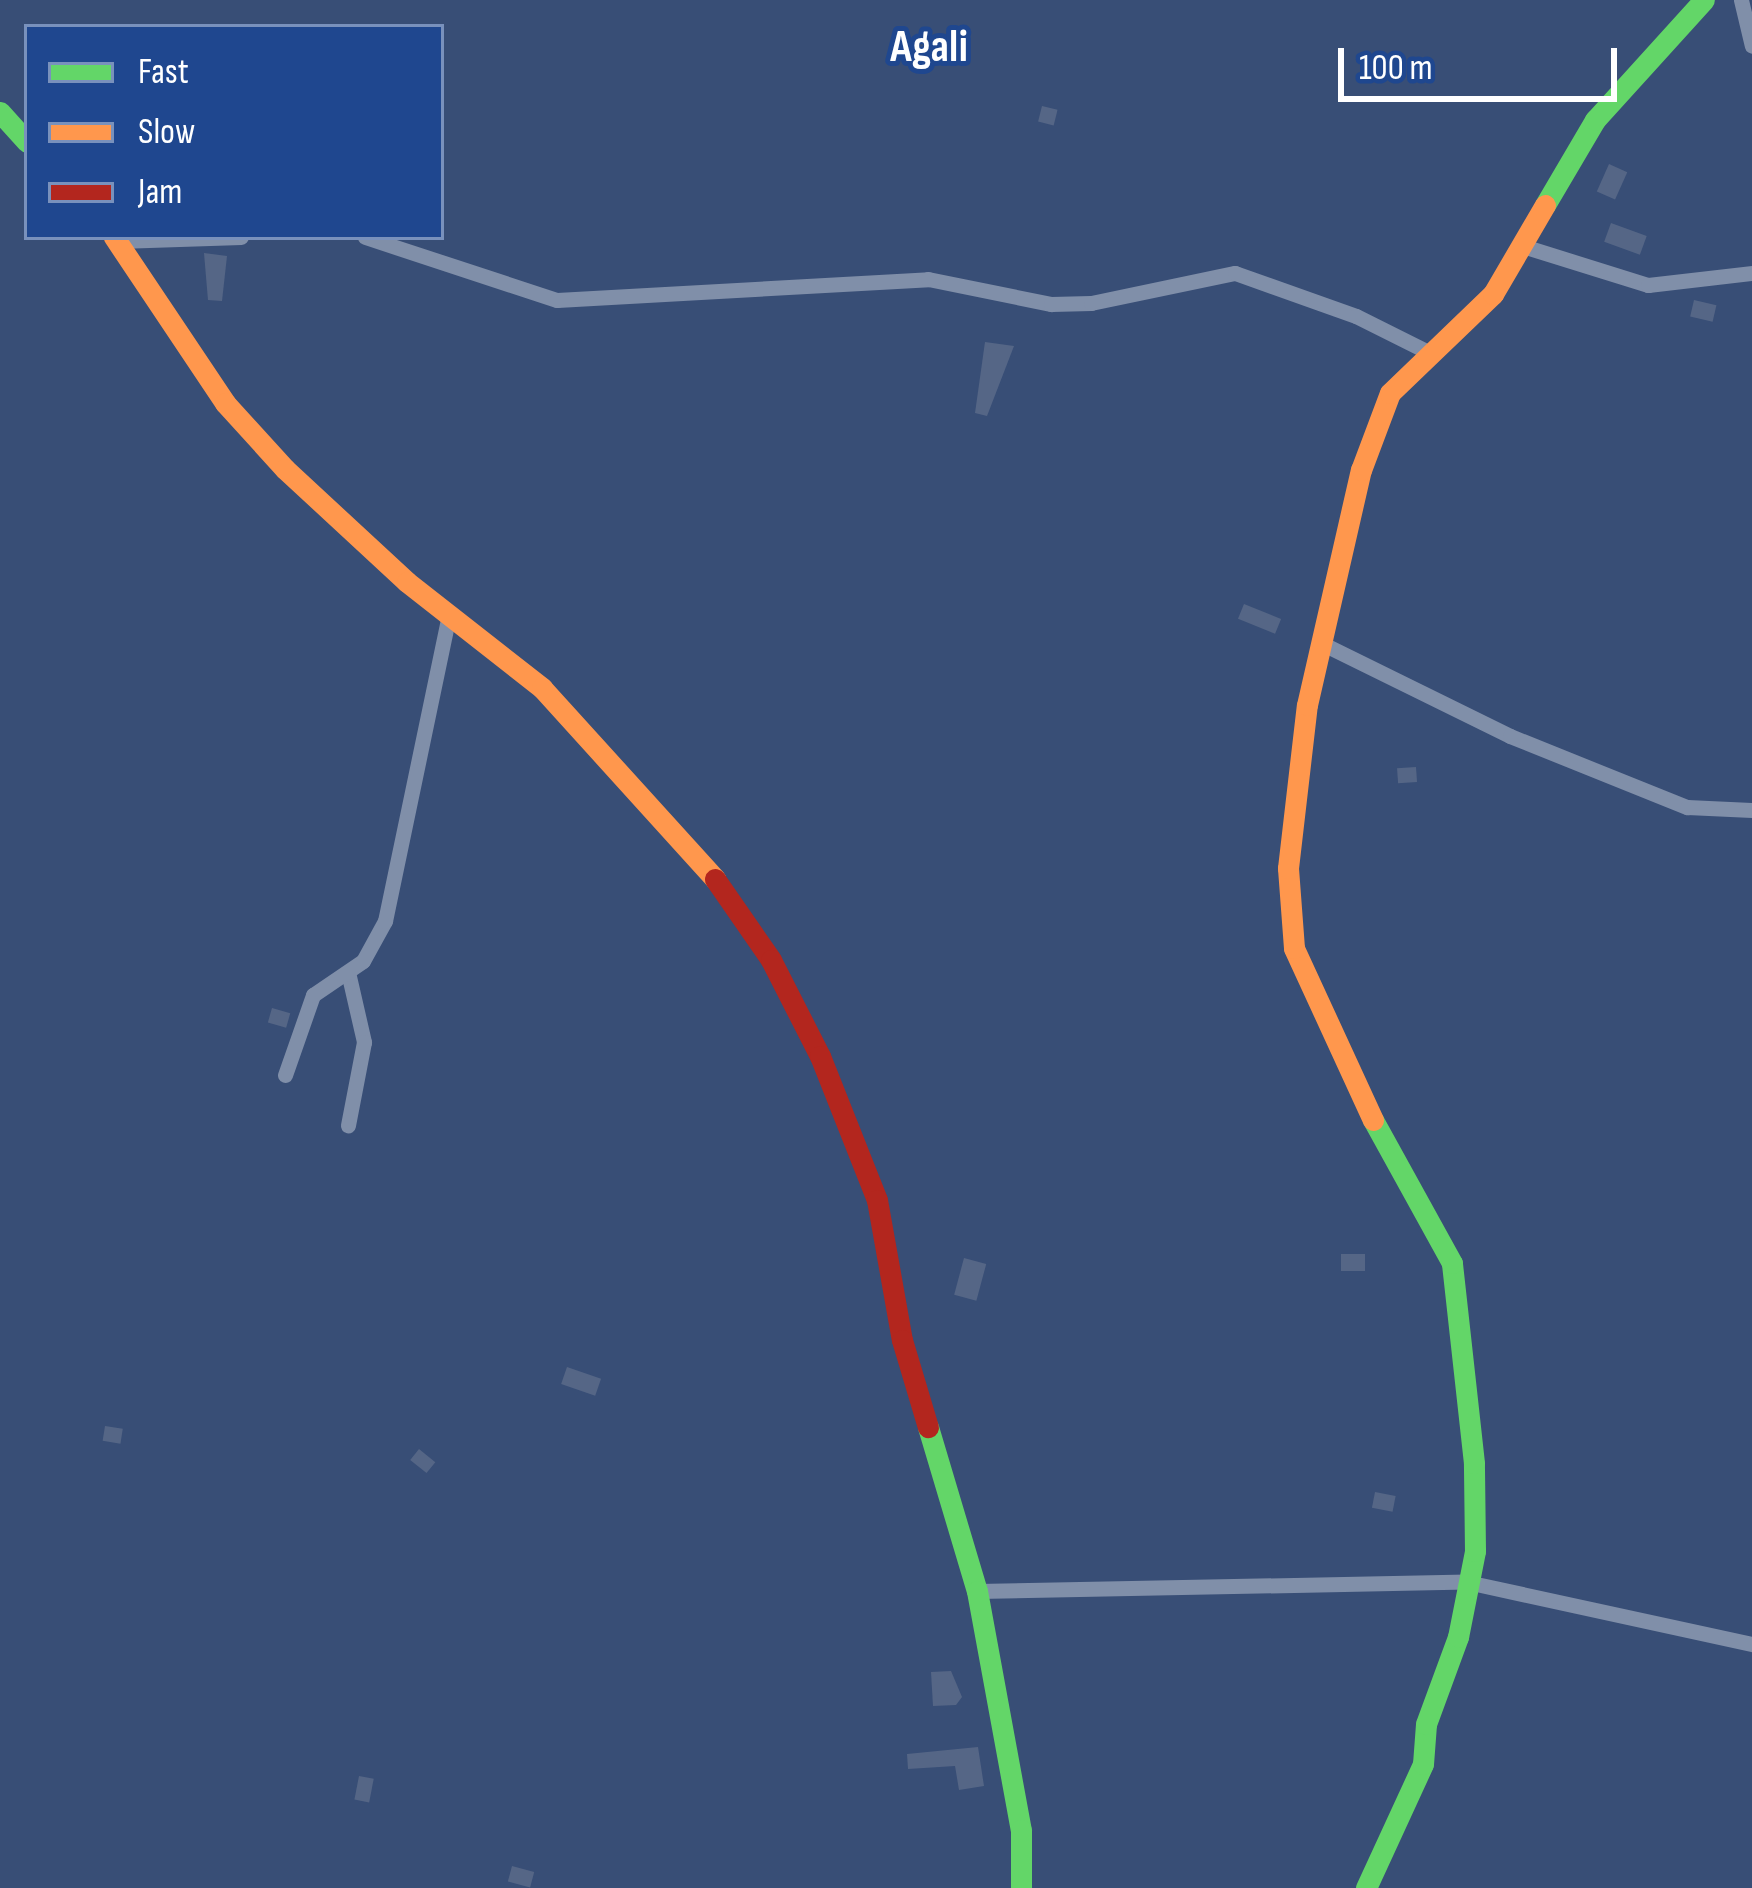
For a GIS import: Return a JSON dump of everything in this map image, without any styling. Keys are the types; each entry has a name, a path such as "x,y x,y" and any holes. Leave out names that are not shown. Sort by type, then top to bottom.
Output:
{"street":[{"path":"1366,1888 1423,1764 1426,1724 1458,1637 1467,1582 1474,1463 1460,1290 1341,1062 1286,911 1319,642 1379,416 1427,352 1466,323 1526,247 1595,120 1704,0"},
{"path":"1741,0 1752,46"},
{"path":"0,112 24,139"},
{"path":"117,240 225,403 346,528 542,688 708,869 770,960 861,1150 895,1278 902,1340 977,1591 1021,1830 1021,1888"},
{"path":"374,240 556,300 928,279 1051,304 1091,303 1235,273 1356,316 1427,352"},
{"path":"1526,247 1648,285 1752,273"},
{"path":"285,1075 300,1015 313,994 348,972 386,922 449,614"},
{"path":"1319,642 1510,736 1687,807 1752,810"},
{"path":"348,972 364,1042 348,1125"},
{"path":"977,1591 1467,1582 1752,1644"}],"building":[{"path":"1042,106 1058,110 1054,125 1038,122"},
{"path":"1609,164 1627,172 1615,200 1597,191"},
{"path":"1611,223 1647,236 1640,255 1604,242"},
{"path":"204,253 227,256 222,301 208,300"},
{"path":"1694,300 1716,305 1713,322 1690,317"},
{"path":"985,342 1014,346 987,416 975,413"},
{"path":"1244,604 1281,619 1275,634 1238,619"},
{"path":"1416,767 1417,782 1398,783 1397,768"},
{"path":"272,1008 290,1013 286,1028 268,1022"},
{"path":"1341,1254 1365,1254 1365,1271 1341,1271"},
{"path":"964,1258 986,1264 976,1301 954,1295"},
{"path":"567,1367 601,1379 595,1396 561,1384"},
{"path":"105,1426 123,1429 120,1444 103,1441"},
{"path":"419,1449 435,1462 427,1473 410,1460"},
{"path":"1375,1492 1396,1496 1393,1512 1372,1508"},
{"path":"951,1671 962,1697 956,1705 933,1706 931,1672"},
{"path":"978,1747 984,1786 959,1790 955,1766 908,1769 907,1754"},
{"path":"359,1776 374,1779 369,1802 354,1800"},
{"path":"512,1866 534,1872 530,1887 508,1881"}],"traffic: fast":[{"path":"1545,205 1595,120 1704,0"},
{"path":"0,112 24,139"},
{"path":"1366,1888 1423,1764 1426,1724 1458,1637 1475,1551 1474,1463 1452,1263 1373,1120"},
{"path":"928,1427 977,1591 1021,1830 1021,1888"}],"traffic: slow":[{"path":"1373,1120 1294,948 1288,868 1307,705 1361,470 1390,393 1493,294 1545,205"},
{"path":"116,240 225,403 285,469 407,582 542,688 715,879"}],"traffic: jam":[{"path":"715,879 771,960 820,1056 877,1200 902,1340 928,1427"}],"district":[{"name":"Agali","path":"929,48"}]}
